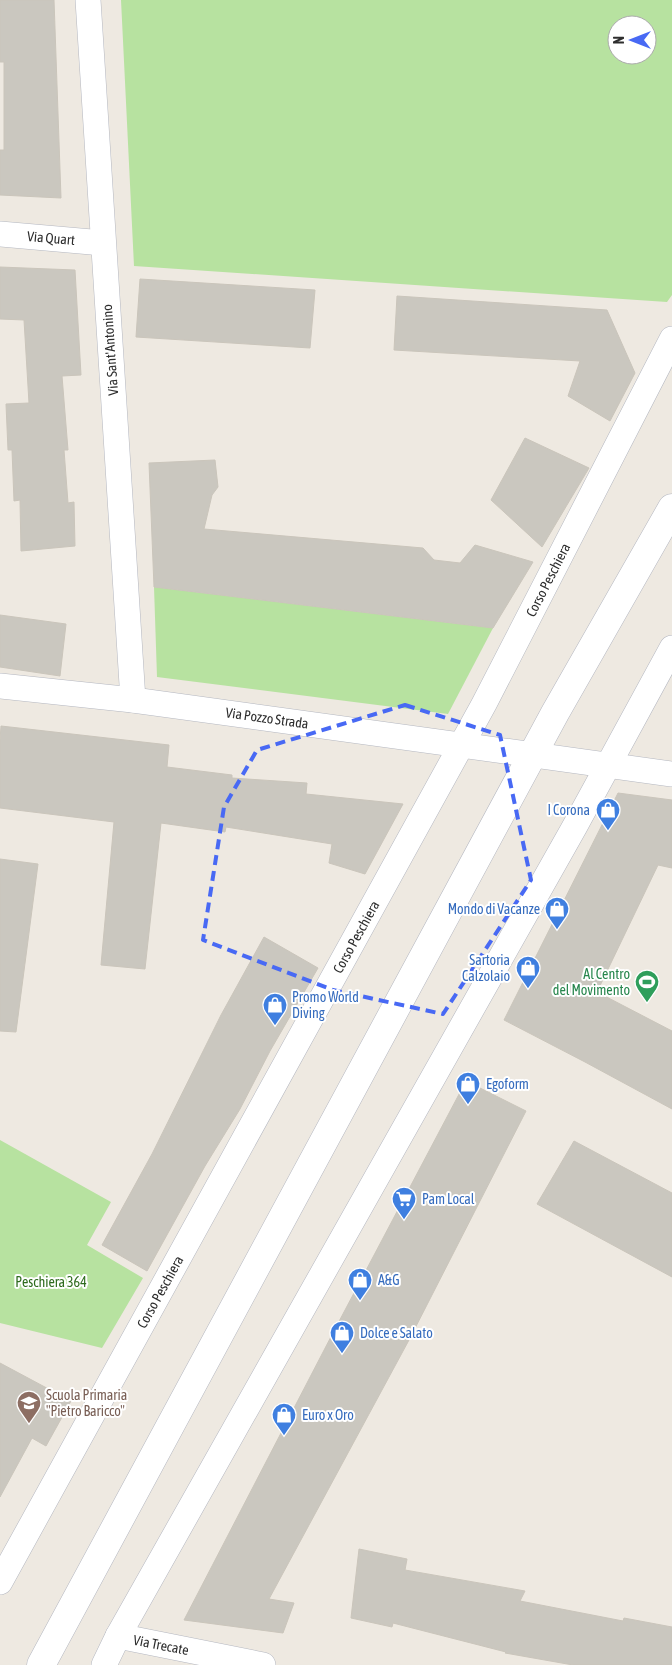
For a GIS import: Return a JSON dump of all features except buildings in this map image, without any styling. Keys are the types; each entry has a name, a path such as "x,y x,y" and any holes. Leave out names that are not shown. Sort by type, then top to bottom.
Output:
{"main road":[{"path":"41,1665 560,705 672,508"}],"street":[{"name":"Via Sant'Antonino","path":"88,0 132,700"},
{"name":"Via Quart","path":"0,234 103,243"},
{"name":"Corso Peschiera","path":"0,1582 462,745 672,339"},
{"path":"104,1665 118,1636 672,648"},
{"name":"Via Pozzo Strada","path":"0,686 132,700 672,774"},
{"name":"Via Trecate","path":"118,1636 263,1665"}],"highlighted area":[{"path":"405,705 500,735 531,880 443,1014 333,990 203,940 224,807 257,750"}],"green space":[{"path":"121,0 672,0 672,295 667,302 134,266"},
{"path":"154,587 493,628 448,714 157,677"},
{"name":"Peschiera 364","path":"0,1140 111,1202 87,1245 143,1278 102,1348 0,1323"}],"place":[{"name":"I Corona","path":"608,831"},
{"name":"Mondo di Vacanze","path":"557,930"},
{"name":"Sartoria Calzolaio","path":"528,989"},
{"name":"Al Centro del Movimento","path":"647,1003"},
{"name":"Promo World Diving","path":"275,1026"},
{"name":"Egoform","path":"468,1105"},
{"name":"Pam Local","path":"404,1220"},
{"name":"A&G","path":"360,1301"},
{"name":"Dolce e Salato","path":"342,1354"},
{"name":"Scuola Primaria \"Pietro Baricco\"","path":"29,1424"},
{"name":"Euro x Oro","path":"284,1436"}]}
